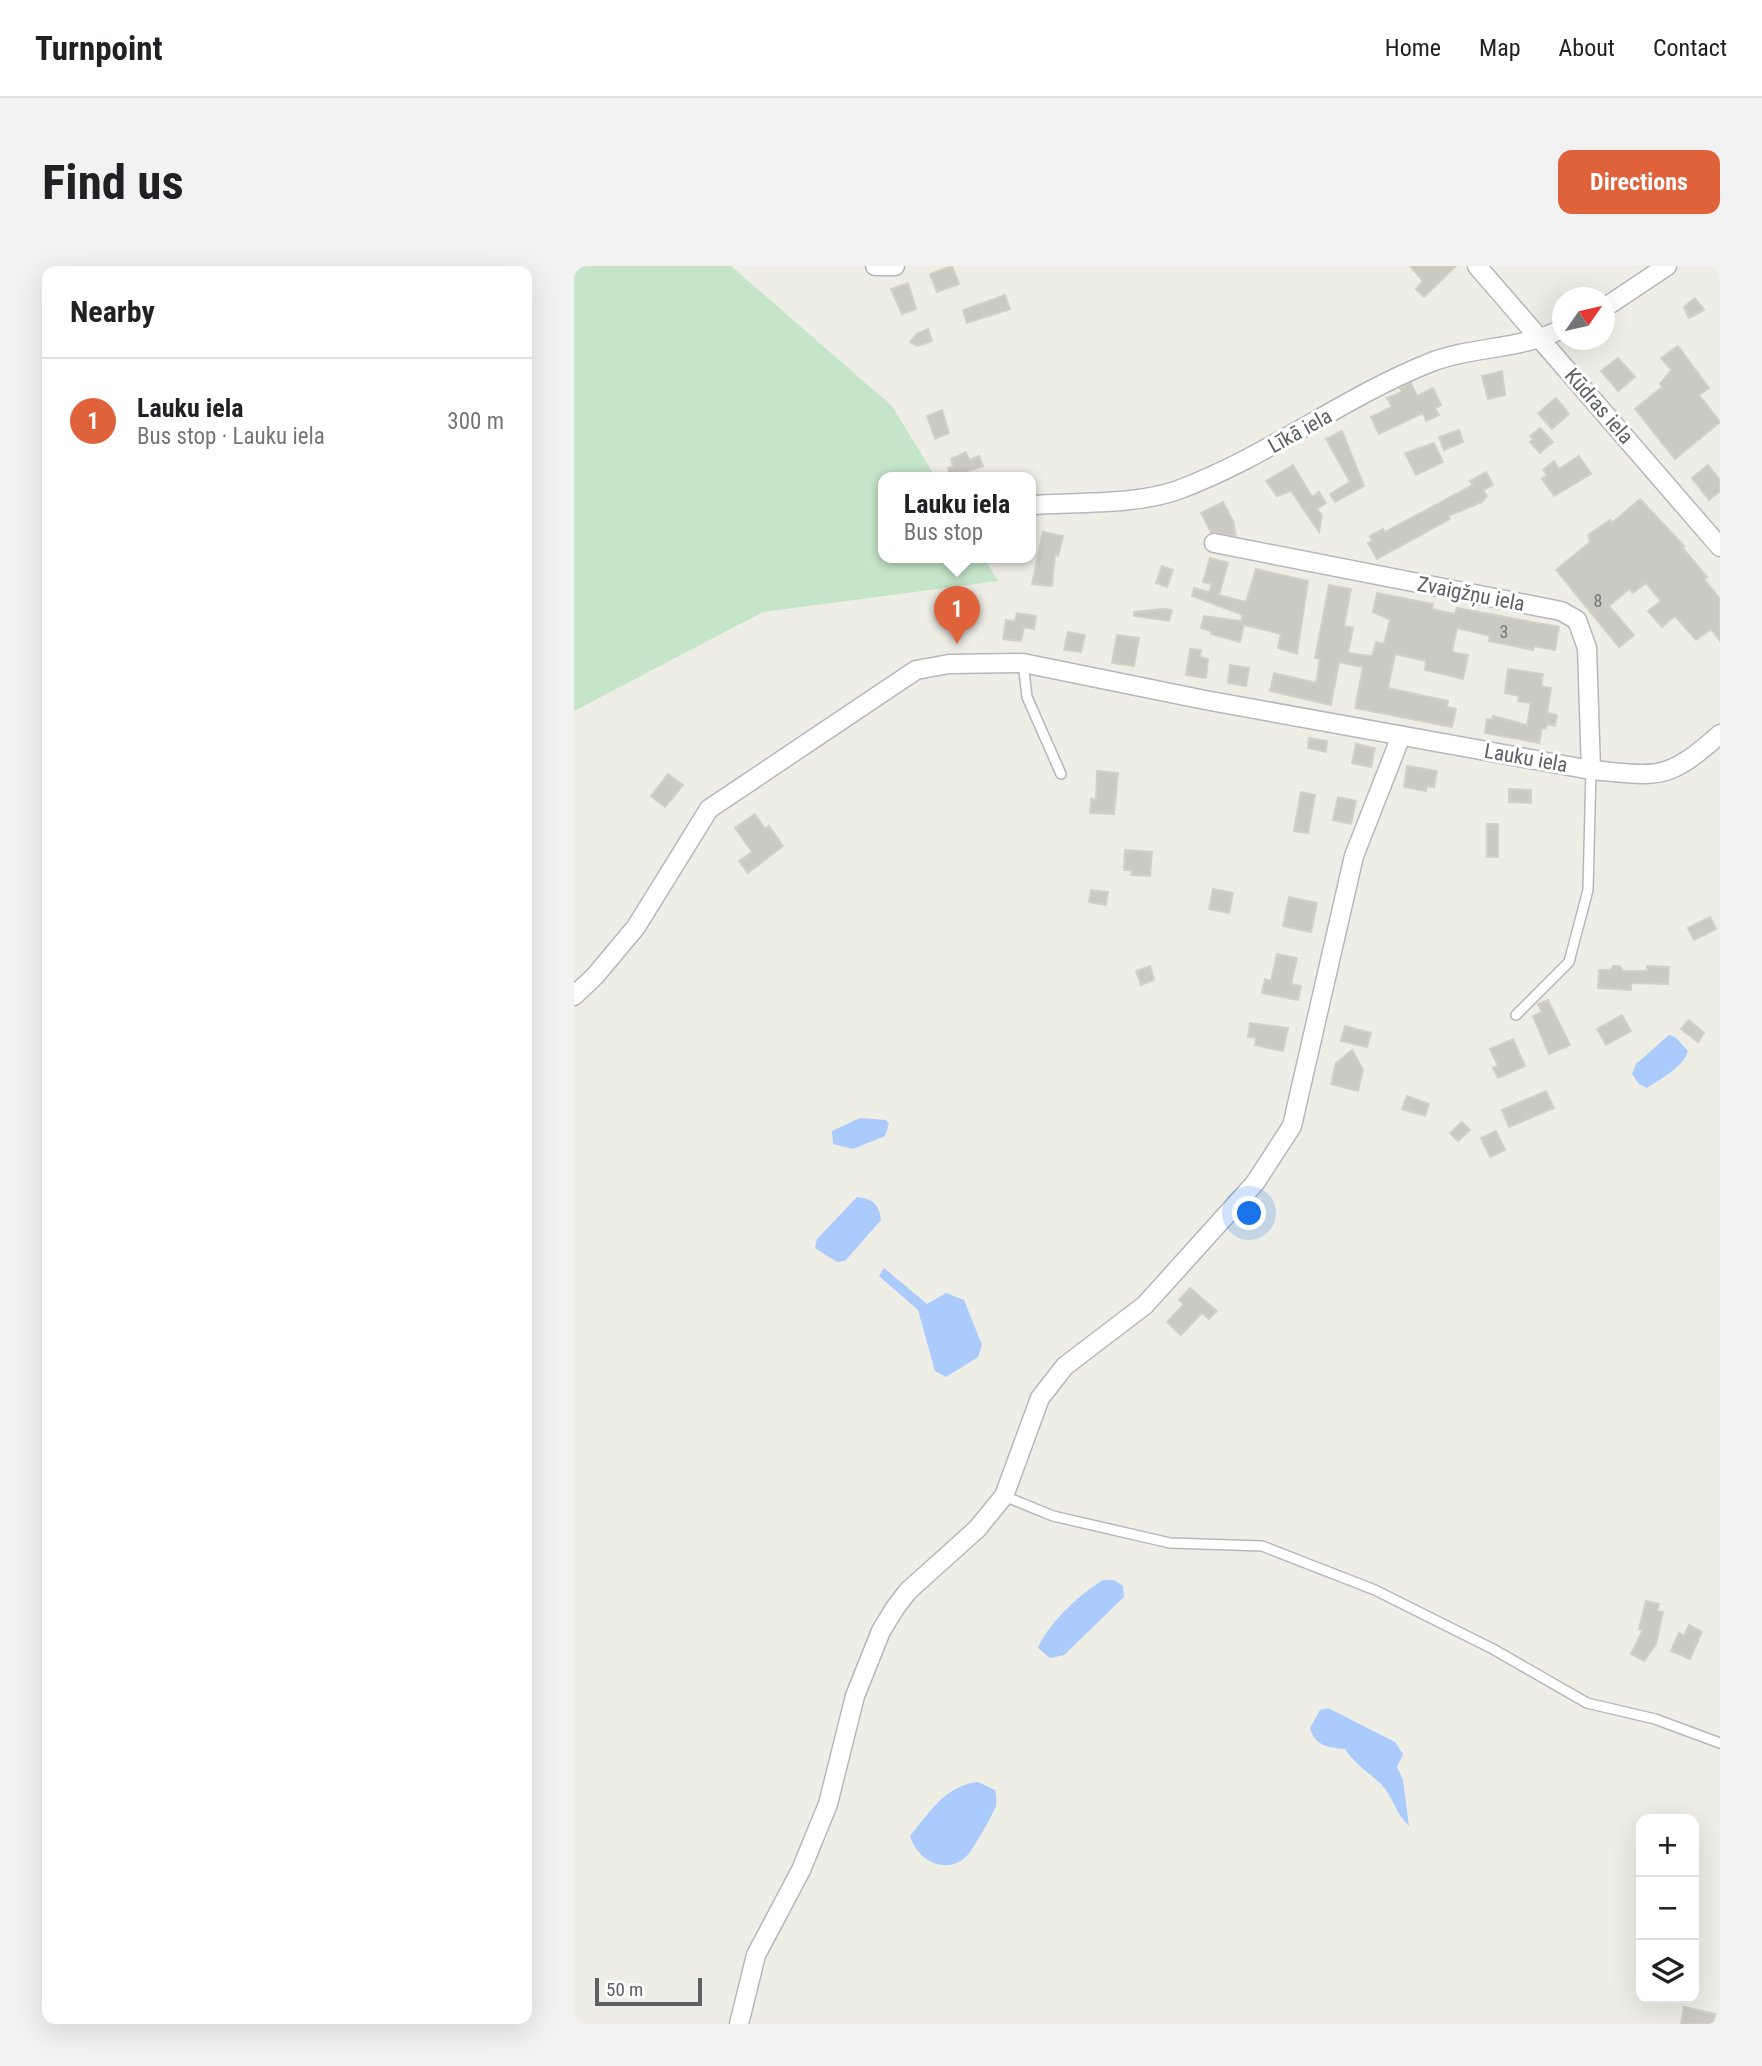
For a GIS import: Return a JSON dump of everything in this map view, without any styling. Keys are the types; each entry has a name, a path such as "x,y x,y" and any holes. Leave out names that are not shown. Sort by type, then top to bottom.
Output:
{"street":[{"path":"875,266 895,266"},
{"name":"Kūdras iela","path":"1477,266 1720,547"},
{"path":"1615,301 1667,266"},
{"name":"Līkā iela","path":"1036,505 1132,498 1176,491 1264,451 1431,362 1542,339 1552,334"},
{"name":"Zvaigžņu iela","path":"1214,543 1561,611 1577,620 1587,648 1591,770"},
{"name":"Lauku iela","path":"574,996 595,976 636,927 709,809 916,670 949,664 1023,663 1205,700 1591,770 1655,776 1688,763 1720,734"},
{"path":"738,2024 757,1955 801,1870 828,1804 855,1696 881,1631 908,1591 977,1529 1004,1496 1016,1470 1024,1437 1040,1398 1065,1366 1145,1305 1255,1183 1292,1126 1354,856 1401,736"}],"lane":[{"path":"1023,663 1027,697 1061,774"},
{"path":"1516,1015 1569,962 1588,890 1591,770"},
{"path":"1004,1496 1053,1516 1170,1543 1262,1546 1375,1590 1493,1649 1587,1703 1655,1719 1720,1743"}],"green space":[{"path":"574,266 731,266 892,406 932,472 878,472 878,563 987,563 998,581 763,612 574,711"}],"water":[{"path":"1669,1035 1675,1037 1688,1051 1682,1062 1647,1088 1639,1084 1632,1074 1636,1064"},
{"path":"860,1118 886,1120 889,1124 885,1136 853,1149 833,1144 832,1131"},
{"path":"857,1197 874,1203 881,1220 845,1261 837,1262 815,1248 817,1239"},
{"path":"884,1268 927,1304 946,1293 964,1300 982,1345 978,1357 946,1377 935,1371 918,1310 879,1276"},
{"path":"1103,1580 1114,1580 1123,1586 1124,1597 1064,1655 1050,1658 1038,1648 1049,1629 1075,1601"},
{"path":"1328,1708 1395,1742 1403,1754 1397,1767 1403,1780 1409,1826 1381,1784 1357,1764 1345,1749 1328,1747 1315,1739 1310,1728 1320,1710"},
{"path":"978,1782 995,1790 996,1804 972,1849 965,1858 948,1865 940,1865 925,1858 918,1852 910,1836 947,1794 967,1784"}],"building":[{"path":"952,266 959,284 937,292 930,274"},
{"path":"1410,266 1456,266 1424,297 1416,289 1423,281"},
{"path":"908,283 916,309 902,314 891,289"},
{"path":"1005,295 1010,309 967,323 963,310"},
{"path":"1695,298 1704,310 1689,318 1684,307"},
{"path":"928,329 932,341 918,346 910,342 918,333"},
{"path":"1678,346 1709,388 1699,395 1720,422 1675,459 1635,409 1662,387 1660,384 1671,370 1661,358"},
{"path":"1618,358 1635,377 1618,391 1601,371"},
{"path":"1502,371 1505,395 1488,399 1482,376"},
{"path":"1411,383 1417,396 1433,388 1441,405 1435,408 1439,415 1426,421 1423,413 1379,434 1371,417 1392,407 1387,398 1402,392 1400,388"},
{"path":"1556,398 1569,414 1552,429 1538,413"},
{"path":"942,410 949,433 935,439 927,416"},
{"path":"1540,428 1553,442 1540,453 1530,442 1533,439 1530,436"},
{"path":"1459,430 1463,442 1444,450 1439,437"},
{"path":"1342,431 1364,486 1335,502 1330,494 1350,482 1326,439"},
{"path":"1434,443 1443,462 1416,475 1405,453"},
{"path":"966,452 969,460 979,456 983,466 966,472 949,472 948,468 953,466 951,459"},
{"path":"1579,456 1591,474 1554,496 1542,479 1547,475 1543,470 1554,461 1559,469"},
{"path":"1293,465 1312,497 1319,492 1326,503 1317,509 1322,516 1319,532 1291,491 1277,496 1266,481"},
{"path":"1708,465 1720,480 1720,491 1709,500 1692,478"},
{"path":"1486,472 1493,485 1483,490 1487,496 1482,502 1448,516 1450,519 1377,559 1368,543 1372,541 1370,536 1383,529 1385,532 1473,485 1470,481"},
{"path":"1640,499 1684,546 1682,547 1707,577 1704,579 1720,599 1720,641 1711,629 1696,640 1675,616 1662,627 1648,611 1661,601 1646,583 1633,593 1629,589 1609,606 1634,635 1619,647 1556,570 1590,542 1588,535 1610,520 1612,523"},
{"path":"1223,502 1233,521 1236,536 1211,532 1201,513"},
{"path":"1043,532 1063,536 1058,556 1055,555 1052,586 1032,584"},
{"path":"1210,558 1228,563 1219,595 1246,602 1256,569 1308,581 1297,654 1278,648 1281,634 1244,625 1240,642 1211,634 1211,631 1201,628 1204,616 1241,621 1243,615 1192,596 1194,588 1209,592 1212,584 1203,582"},
{"path":"1162,566 1173,570 1167,587 1156,583"},
{"path":"1329,585 1351,589 1344,626 1353,628 1348,653 1372,656 1376,642 1384,644 1390,620 1373,612 1377,593 1433,604 1432,609 1455,614 1457,608 1559,627 1555,650 1534,646 1533,650 1489,641 1490,636 1457,628 1452,652 1468,655 1463,679 1425,670 1426,661 1395,654 1388,688 1448,701 1447,707 1456,709 1452,727 1355,708 1363,667 1339,662 1331,705 1270,691 1274,673 1316,683 1320,659 1315,658"},
{"path":"1172,610 1169,621 1134,616 1134,612"},
{"path":"1017,613 1036,616 1034,629 1024,627 1021,641 1003,639 1006,620 1015,621"},
{"path":"1068,632 1085,635 1081,652 1064,650"},
{"path":"1117,635 1139,638 1134,666 1112,663"},
{"path":"1190,649 1201,650 1200,657 1208,659 1206,678 1186,675"},
{"path":"1230,665 1249,668 1246,686 1228,683"},
{"path":"1508,669 1543,674 1541,686 1551,688 1547,713 1557,715 1555,726 1547,724 1546,729 1542,728 1539,743 1485,733 1487,719 1492,720 1493,716 1527,725 1531,703 1518,701 1519,696 1505,693"},
{"path":"1309,738 1327,741 1326,752 1308,748"},
{"path":"1356,744 1375,748 1371,767 1352,763"},
{"path":"1407,766 1437,771 1434,787 1427,786 1426,791 1404,787"},
{"path":"1097,771 1118,773 1114,814 1090,813 1091,799 1096,800"},
{"path":"668,774 683,785 665,807 651,796"},
{"path":"1509,789 1531,790 1531,803 1509,802"},
{"path":"1301,792 1315,795 1308,833 1294,831"},
{"path":"1338,797 1356,801 1351,824 1333,820"},
{"path":"755,814 765,829 769,826 783,846 748,873 739,861 752,852 735,828"},
{"path":"1487,824 1498,824 1498,857 1487,857"},
{"path":"1125,850 1152,852 1150,876 1131,875 1132,870 1124,870"},
{"path":"1213,889 1233,893 1229,913 1209,909"},
{"path":"1091,890 1108,892 1106,905 1089,902"},
{"path":"1289,897 1317,903 1311,932 1283,926"},
{"path":"1710,917 1716,929 1694,940 1688,928"},
{"path":"1277,954 1297,958 1291,984 1301,986 1298,1000 1262,993 1265,979 1271,981"},
{"path":"1150,966 1154,980 1141,985 1136,971"},
{"path":"1613,966 1620,966 1623,971 1647,971 1647,966 1669,967 1668,984 1631,983 1631,990 1598,988 1599,970 1611,970"},
{"path":"1548,1000 1570,1045 1549,1054 1533,1016 1542,1012 1538,1004"},
{"path":"1622,1015 1631,1031 1606,1045 1597,1029"},
{"path":"1689,1020 1704,1033 1698,1042 1681,1029"},
{"path":"1250,1023 1288,1028 1283,1051 1255,1045 1256,1038 1248,1037"},
{"path":"1345,1026 1371,1033 1367,1047 1341,1041"},
{"path":"1513,1039 1525,1066 1498,1078 1493,1068 1498,1066 1490,1049"},
{"path":"1352,1050 1363,1070 1358,1091 1331,1084 1336,1063"},
{"path":"1546,1091 1554,1108 1509,1127 1502,1110"},
{"path":"1407,1096 1429,1104 1425,1116 1402,1109"},
{"path":"1462,1122 1470,1130 1458,1141 1450,1133"},
{"path":"1496,1131 1505,1150 1490,1157 1481,1138"},
{"path":"1190,1288 1217,1311 1209,1319 1202,1313 1181,1335 1167,1322 1184,1304 1179,1300"},
{"path":"1646,1601 1659,1604 1657,1611 1663,1612 1656,1644 1644,1661 1631,1654 1643,1630 1639,1629"},
{"path":"1689,1625 1702,1632 1690,1659 1671,1651 1679,1633 1684,1636"},
{"path":"1684,2007 1715,2014 1713,2024 1681,2024"}],"place":[{"name":"Lauku iela","path":"957,644"}]}
